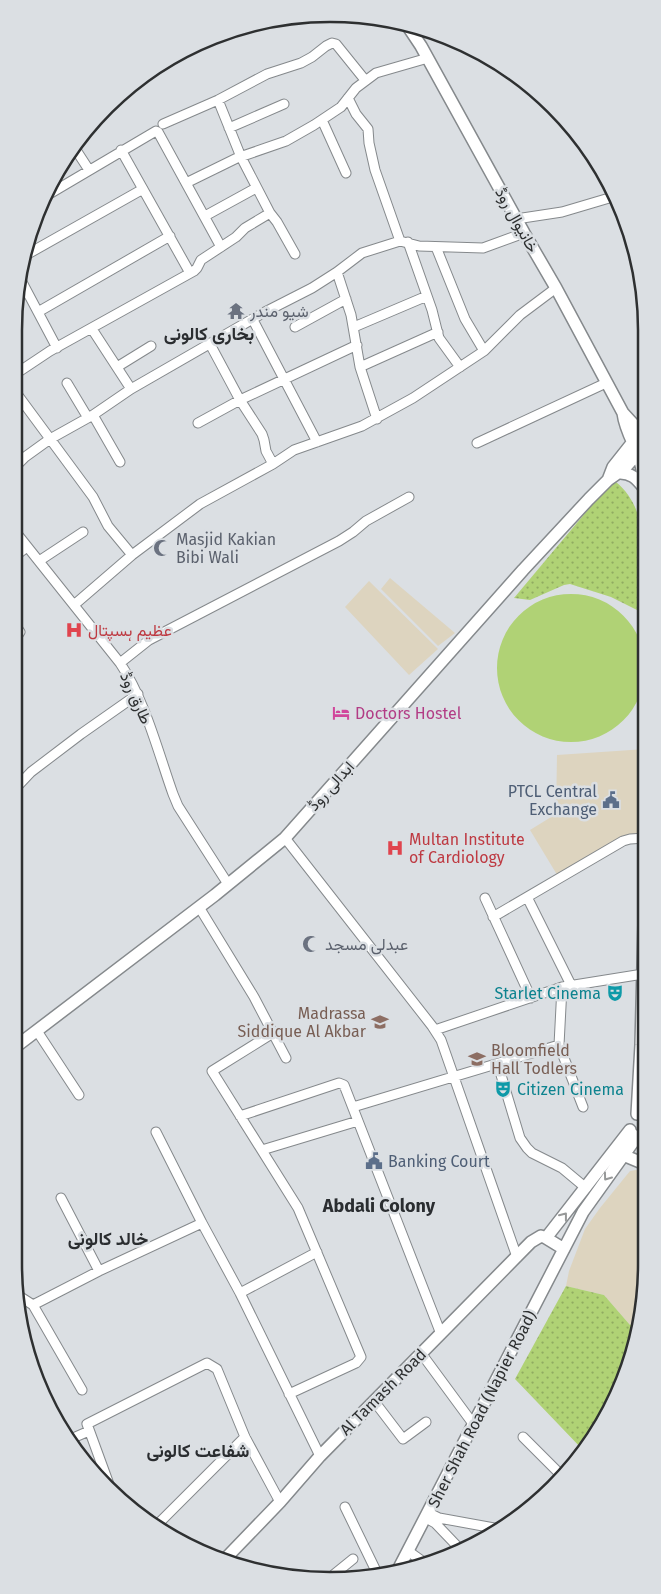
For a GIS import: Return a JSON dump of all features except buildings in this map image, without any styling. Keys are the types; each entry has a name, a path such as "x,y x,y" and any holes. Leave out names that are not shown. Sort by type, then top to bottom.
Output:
{"main road":[{"name":"خانیوال روڈ","path":"413,34 556,288 623,414 627,432 638,447"},
{"name":"خانیوال روڈ","path":"623,414 638,429"},
{"name":"ابدالی روڈ","path":"23,1041 199,907 285,838 523,570 613,476 614,466 638,447"},
{"path":"613,476 625,472 631,475 638,484"},
{"path":"638,1102 637,1114 631,1124 638,1132"},
{"path":"564,1249 546,1238 586,1188 638,1139"},
{"name":"Sher Shah Road (Napier Road)","path":"402,1563 589,1202 623,1155 638,1139"},
{"path":"623,1155 638,1161"},
{"name":"Al Tamash Road","path":"229,1554 280,1502 320,1456 517,1257 537,1238 541,1236 546,1238"}],"street":[{"path":"163,124 218,100 267,74 301,63 332,43 336,44 365,80"},
{"path":"186,183 241,157 286,141 341,107 356,88 376,73 428,58"},
{"path":"348,98 356,114 368,129 375,170 427,296 442,343 460,368"},
{"path":"218,100 256,188 295,254"},
{"path":"229,128 284,104"},
{"path":"322,120 346,173"},
{"path":"56,190 156,131 221,247"},
{"path":"122,150 190,273"},
{"path":"78,153 90,170"},
{"path":"33,251 143,188"},
{"path":"205,216 256,188"},
{"path":"516,219 562,212 609,198"},
{"path":"23,369 50,351 190,273 197,268 201,260 236,237 245,228 270,214"},
{"path":"23,460 50,440 91,416 131,389 312,288 362,253 404,242 419,246 483,248 524,234"},
{"path":"38,312 170,236"},
{"path":"436,247 465,319 484,351"},
{"path":"337,272 354,327 360,367 377,419"},
{"path":"25,288 57,348"},
{"path":"74,605 132,555 200,504 273,464 294,450 355,429 377,419 413,398 484,351 520,315 556,288"},
{"path":"354,327 427,296"},
{"path":"294,327 346,299"},
{"path":"253,320 317,442"},
{"path":"92,328 131,389"},
{"path":"360,367 438,332"},
{"path":"210,344 240,400 262,434 266,451 273,464"},
{"path":"198,423 240,400 357,345"},
{"path":"117,367 151,346"},
{"path":"67,383 91,416 120,462"},
{"path":"477,442 606,383"},
{"path":"23,402 93,497 108,526 132,555"},
{"path":"120,663 149,640 339,541 366,521 409,497"},
{"path":"39,561 83,532"},
{"name":"طارق روڈ","path":"23,541 130,678 138,694 172,794 228,884"},
{"path":"23,551 28,547"},
{"path":"23,780 31,772 81,734 138,694"},
{"path":"285,838 441,1040 517,1257"},
{"path":"494,917 623,841 638,838"},
{"path":"527,897 566,986 559,1045 583,1107"},
{"path":"484,898 531,998"},
{"path":"199,907 254,998 286,1058"},
{"path":"435,1030 566,986 638,975"},
{"path":"37,1031 79,1095"},
{"path":"273,1033 212,1071 298,1208 361,1357 356,1363 290,1394"},
{"path":"353,1106 559,1045"},
{"path":"501,1074 520,1138 527,1148 532,1153 562,1168 586,1188"},
{"path":"240,1116 339,1082 344,1085 441,1334"},
{"path":"262,1150 358,1121"},
{"path":"156,1132 240,1293 320,1456"},
{"path":"61,1198 99,1271"},
{"path":"33,1305 99,1271 202,1223"},
{"path":"240,1293 317,1252"},
{"path":"25,1300 33,1305 82,1390"},
{"path":"421,1353 474,1425"},
{"path":"105,1473 87,1424 207,1363 217,1369 246,1437 280,1502"},
{"path":"374,1401 403,1439 426,1422"},
{"path":"75,1437 89,1431"},
{"path":"161,1521 246,1437"},
{"path":"523,1438 557,1472"},
{"path":"345,1507 374,1568"},
{"path":"427,1516 489,1527"},
{"path":"427,1516 456,1545"},
{"path":"408,1551 418,1558"},
{"path":"339,1572 353,1559"}],"shaded area":[{"path":"390,578 455,633 438,646 381,589"},
{"path":"369,581 438,649 409,675 345,607"},
{"path":"638,750 638,839 623,841 559,878 530,830 556,814 557,755"},
{"path":"638,1170 638,1284 633,1323 630,1325 604,1295 566,1286 569,1271 585,1229 630,1171"}],"green space":[{"path":"616,482 627,494 638,517 638,610 611,597 570,584 530,600 514,598 607,487"},
{"path":"571,594 585,596 599,600 612,607 632,627 638,638 638,698 623,720 612,729 599,736 585,740 571,742 557,740 543,736 530,729 510,709 503,696 499,682 497,668 499,654 503,640 510,627 530,607 543,600 557,596"},
{"path":"566,1286 604,1295 630,1325 633,1323 622,1363 607,1400 579,1446 515,1379"}],"place":[{"name":"شیو مندر","path":"236,311"},
{"name":"Masjid Kakian Bibi Wali","path":"162,548"},
{"name":"عظیم ہسپتال","path":"74,630"},
{"name":"Doctors Hostel","path":"341,713"},
{"name":"PTCL Central Exchange","path":"611,800"},
{"name":"Multan Institute of Cardiology","path":"395,848"},
{"name":"عبدلی مسجد","path":"311,944"},
{"name":"Starlet Cinema","path":"615,993"},
{"name":"Madrassa Siddique Al Akbar","path":"380,1022"},
{"name":"Bloomfield Hall Todlers","path":"477,1059"},
{"name":"Citizen Cinema","path":"503,1089"},
{"name":"Banking Court","path":"374,1161"}],"district":[{"name":"بخاری کالونی","path":"209,334"},
{"name":"Abdali Colony","path":"379,1206"},
{"name":"خالد کالونی","path":"108,1239"},
{"name":"شفاعت کالونی","path":"198,1451"}]}
